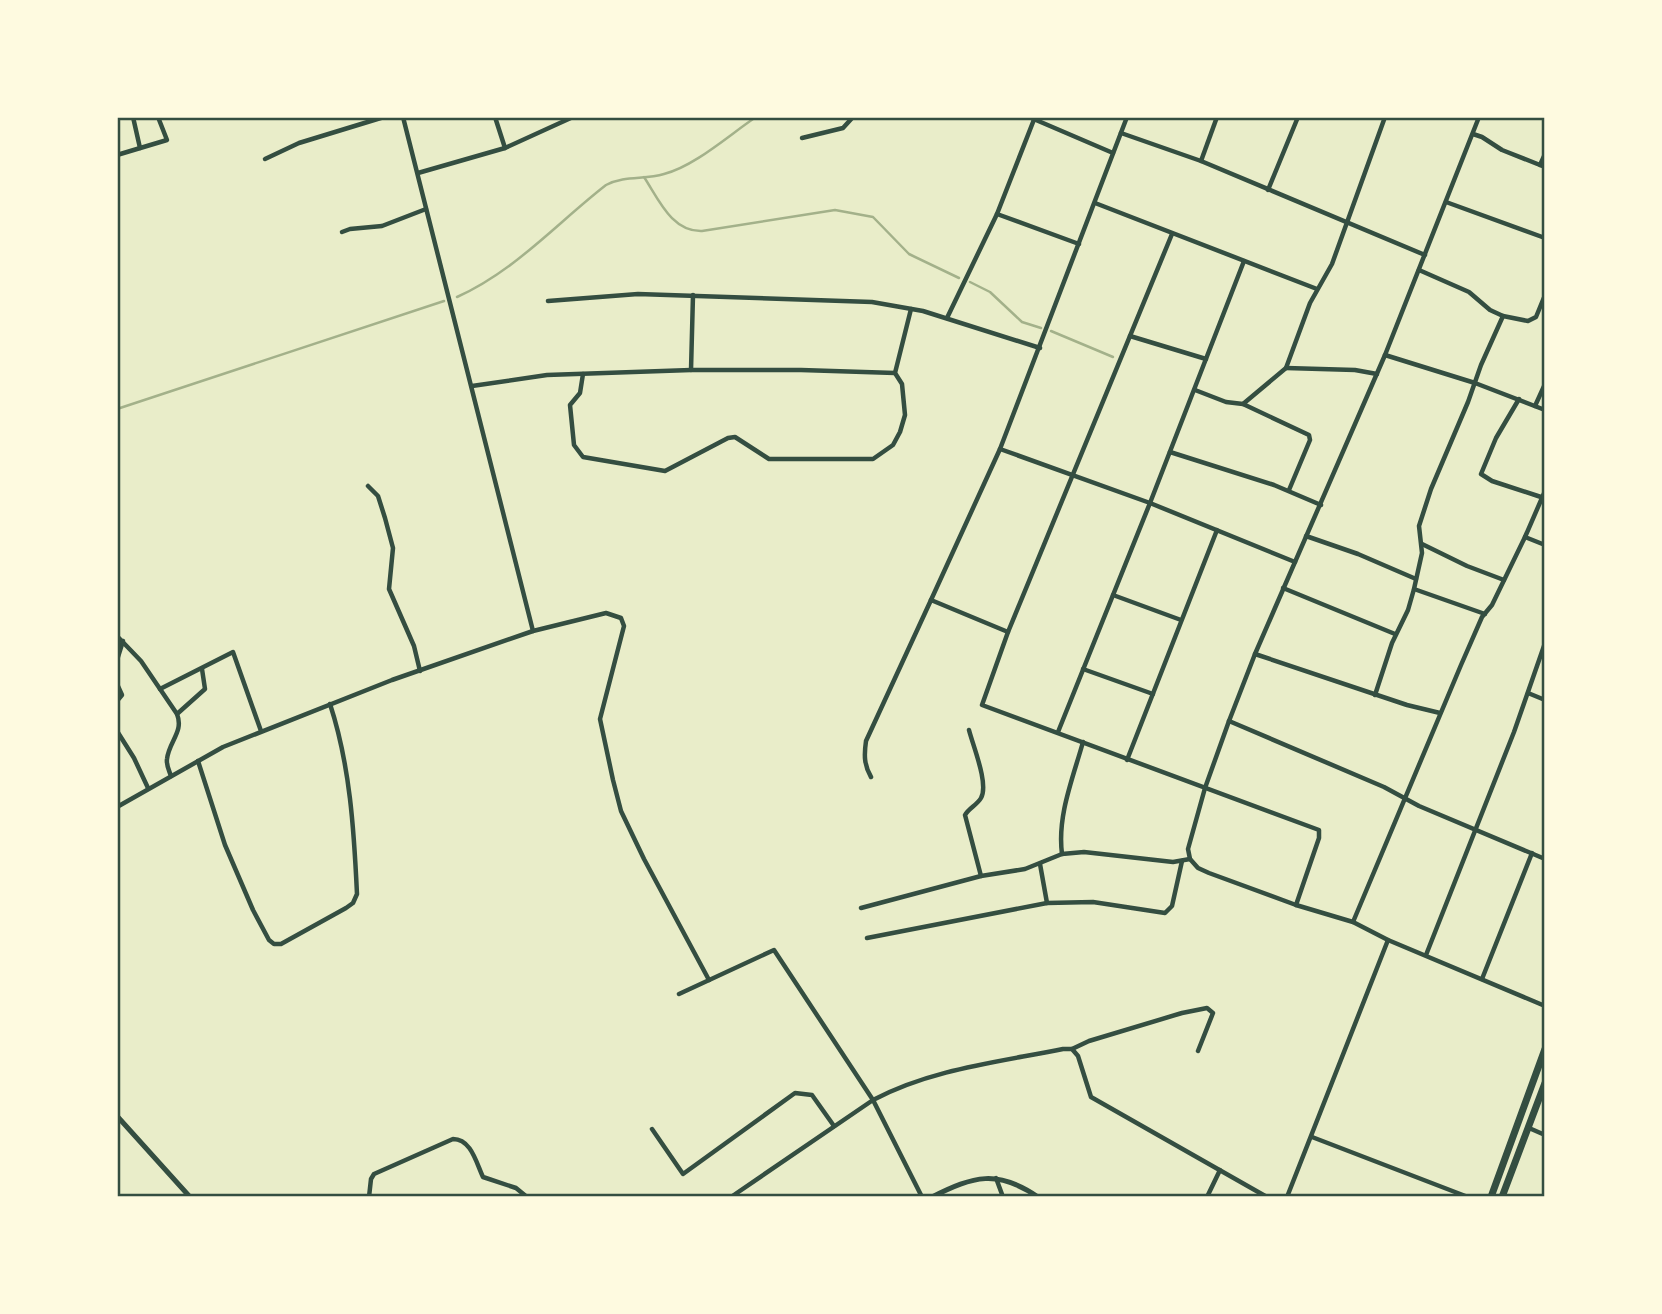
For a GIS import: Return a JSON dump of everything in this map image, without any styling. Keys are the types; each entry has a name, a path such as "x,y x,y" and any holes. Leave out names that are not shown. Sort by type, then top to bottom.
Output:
{"highway":[{"path":"1491,1197 1545,1049"},
{"path":"1502,1197 1545,1083"}],"street":[{"path":"133,117 141,148"},
{"path":"117,155 167,140 158,117"},
{"path":"265,159 299,143 384,117"},
{"path":"402,117 533,631"},
{"path":"495,117 505,148"},
{"path":"418,173 505,148 573,117"},
{"path":"802,138 844,128 853,117"},
{"path":"871,777 866,769 866,741 1000,449 1127,117"},
{"path":"1201,161 1217,117"},
{"path":"1268,190 1298,117"},
{"path":"1243,404 1286,368 1317,289 1332,264 1385,117"},
{"path":"1479,117 1385,355 1255,654 1205,788 1188,849 1198,869 1296,905 1353,922 1388,940 1545,1006"},
{"path":"947,318 997,214 1033,118 1113,153"},
{"path":"1121,133 1201,161 1425,255"},
{"path":"1473,134 1482,136 1502,150 1542,166 1545,154"},
{"path":"1446,202 1545,238"},
{"path":"1095,203 1317,289"},
{"path":"342,232 382,226 426,209"},
{"path":"997,214 1079,244"},
{"path":"1172,234 1009,632 982,705 1319,830 1319,838 1296,905"},
{"path":"1058,732 1244,261"},
{"path":"1419,270 1469,292 1488,308 1503,316 1528,321 1533,320 1545,295"},
{"path":"548,301 611,296 693,295 872,302 947,318 1040,348"},
{"path":"691,370 693,295"},
{"path":"583,374 580,393 570,405 573,445 583,457 665,471 728,438 735,437 769,460 873,459 893,445 905,415 902,384 895,373 911,309"},
{"path":"1375,695 1395,634 1408,610 1422,560 1419,526 1423,511 1480,365 1503,316"},
{"path":"1130,335 1206,359"},
{"path":"1385,355 1475,383 1545,410"},
{"path":"1286,368 1355,370 1377,374"},
{"path":"471,386 547,375 691,370 895,373"},
{"path":"1535,406 1545,384"},
{"path":"1195,390 1226,402 1243,404 1308,435 1310,440 1289,491"},
{"path":"1519,399 1496,438 1481,474 1492,481 1541,497"},
{"path":"1000,449 1150,503 1294,562"},
{"path":"1170,452 1289,491 1321,505"},
{"path":"368,486 378,496 385,518 393,548 389,589 414,646 420,671"},
{"path":"1353,922 1440,713 1545,491"},
{"path":"1127,760 1217,530"},
{"path":"1306,536 1358,554 1416,579"},
{"path":"1525,537 1545,545"},
{"path":"1422,544 1504,580"},
{"path":"1283,588 1395,634"},
{"path":"1414,589 1485,614"},
{"path":"1113,594 1181,620"},
{"path":"931,600 1009,632"},
{"path":"117,807 198,761 261,731 533,631 606,613 621,618 624,626 600,719 621,811 709,980"},
{"path":"117,636 141,661 177,713 179,730 167,761 171,776"},
{"path":"117,660 123,642"},
{"path":"1426,955 1545,643"},
{"path":"160,689 233,652 261,731"},
{"path":"1255,654 1375,695 1440,713"},
{"path":"177,713 205,689 202,669"},
{"path":"1083,669 1153,694"},
{"path":"117,684 122,695 117,701"},
{"path":"1528,693 1545,700"},
{"path":"198,761 225,845 253,911 269,940 274,944 281,944 346,908 353,903 357,894 343,750 330,704"},
{"path":"1229,721 1545,859"},
{"path":"968,730 984,784 979,802 965,815 981,876"},
{"path":"117,731 134,758 148,789"},
{"path":"1062,854 1061,832 1065,804 1083,743"},
{"path":"861,908 981,876 1040,864 1062,854 1084,852 1182,862 1191,859"},
{"path":"1482,980 1532,853"},
{"path":"867,938 1047,903 1093,902 1165,913 1172,906 1182,862"},
{"path":"1040,864 1047,903"},
{"path":"1287,1197 1388,940"},
{"path":"679,994 774,950 873,1100 922,1197"},
{"path":"731,1197 873,1100 891,1090 926,1078 1072,1049 1089,1041 1207,1008 1213,1013 1198,1051"},
{"path":"1072,1049 1078,1056 1091,1097 1267,1197"},
{"path":"652,1129 683,1174 795,1093 812,1095 834,1126"},
{"path":"117,1116 190,1197"},
{"path":"1528,1128 1545,1135"},
{"path":"1312,1137 1468,1197"},
{"path":"363,1197 369,1196 374,1174 453,1139 461,1139 467,1143 483,1177 516,1188 527,1197"},
{"path":"1208,1197 1220,1170"},
{"path":"932,1197 975,1179 996,1178 1018,1183 1038,1197"},
{"path":"996,1178 1003,1197"}],"waterway":[{"path":"457,297 517,260 606,185 676,170 700,157 756,117"},
{"path":"644,177 667,213 682,226 692,230 702,231 835,210 873,217 909,254 959,278"},
{"path":"970,282 990,292 1022,322 1041,328"},
{"path":"117,409 444,301"},
{"path":"1051,331 1113,357"}]}
